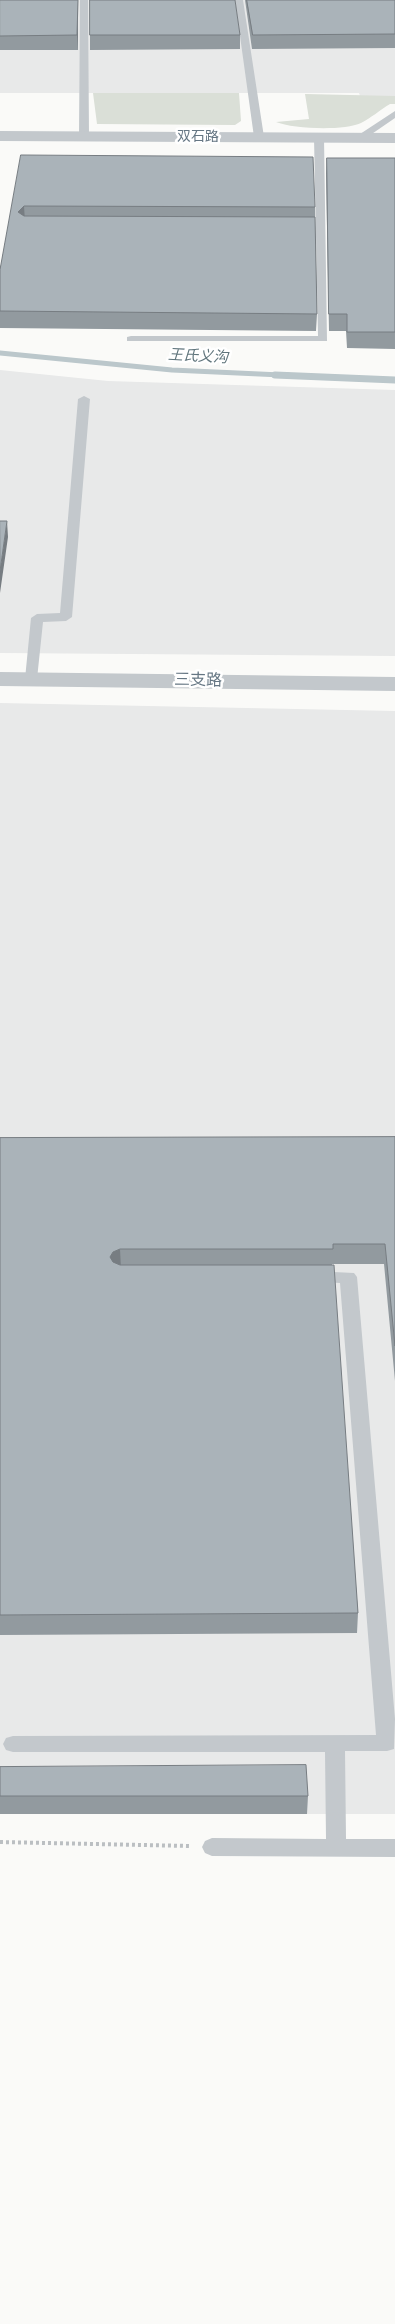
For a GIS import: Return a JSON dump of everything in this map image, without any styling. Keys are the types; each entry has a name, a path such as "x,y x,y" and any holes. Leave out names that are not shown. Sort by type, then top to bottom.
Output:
{"street":[{"name":"双石路","path":"0,136 395,138"},
{"name":"三支路","path":"0,679 395,684"}],"lane":[{"path":"84,0 84,136"},
{"path":"239,0 259,137"},
{"path":"360,138 395,114"},
{"path":"131,339 323,339 316,228 319,138"},
{"path":"31,679 37,618 66,617 84,399"},
{"path":"13,1744 387,1743 348,1277 298,1277"},
{"path":"335,1744 336,1848"},
{"path":"212,1847 395,1848"}],"path":[{"path":"0,1842 212,1847"}],"shaded area":[{"path":"0,0 395,0 395,96 360,96 359,93 0,93"},
{"path":"93,93 239,93 241,121 235,125 97,124"},
{"path":"305,94 395,96 395,104 390,104 368,119 353,126 306,128 276,122 309,119"},
{"path":"0,370 108,381 395,390 395,656 0,653"},
{"path":"0,703 395,711 395,1814 0,1814"}],"building":[{"path":"0,0 78,0 77,35 0,36"},
{"path":"90,0 235,0 240,35 90,35"},
{"path":"247,0 395,0 395,34 253,35"},
{"path":"21,155 313,157 315,207 24,206 18,212 24,216 315,217 317,314 0,311 0,270"},
{"path":"327,158 395,158 395,332 347,332 347,314 329,314"},
{"path":"0,521 7,521 0,571"},
{"path":"395,1137 395,1346 385,1244 333,1244 333,1249 120,1249 113,1252 110,1257 113,1262 120,1265 334,1265 358,1613 0,1615 0,1138"},
{"path":"306,1765 308,1796 0,1796 0,1767"}],"waterway":[{"name":"王氏义沟","path":"0,353 172,370 303,376"},
{"name":"王氏义沟","path":"275,375 395,380"}]}
